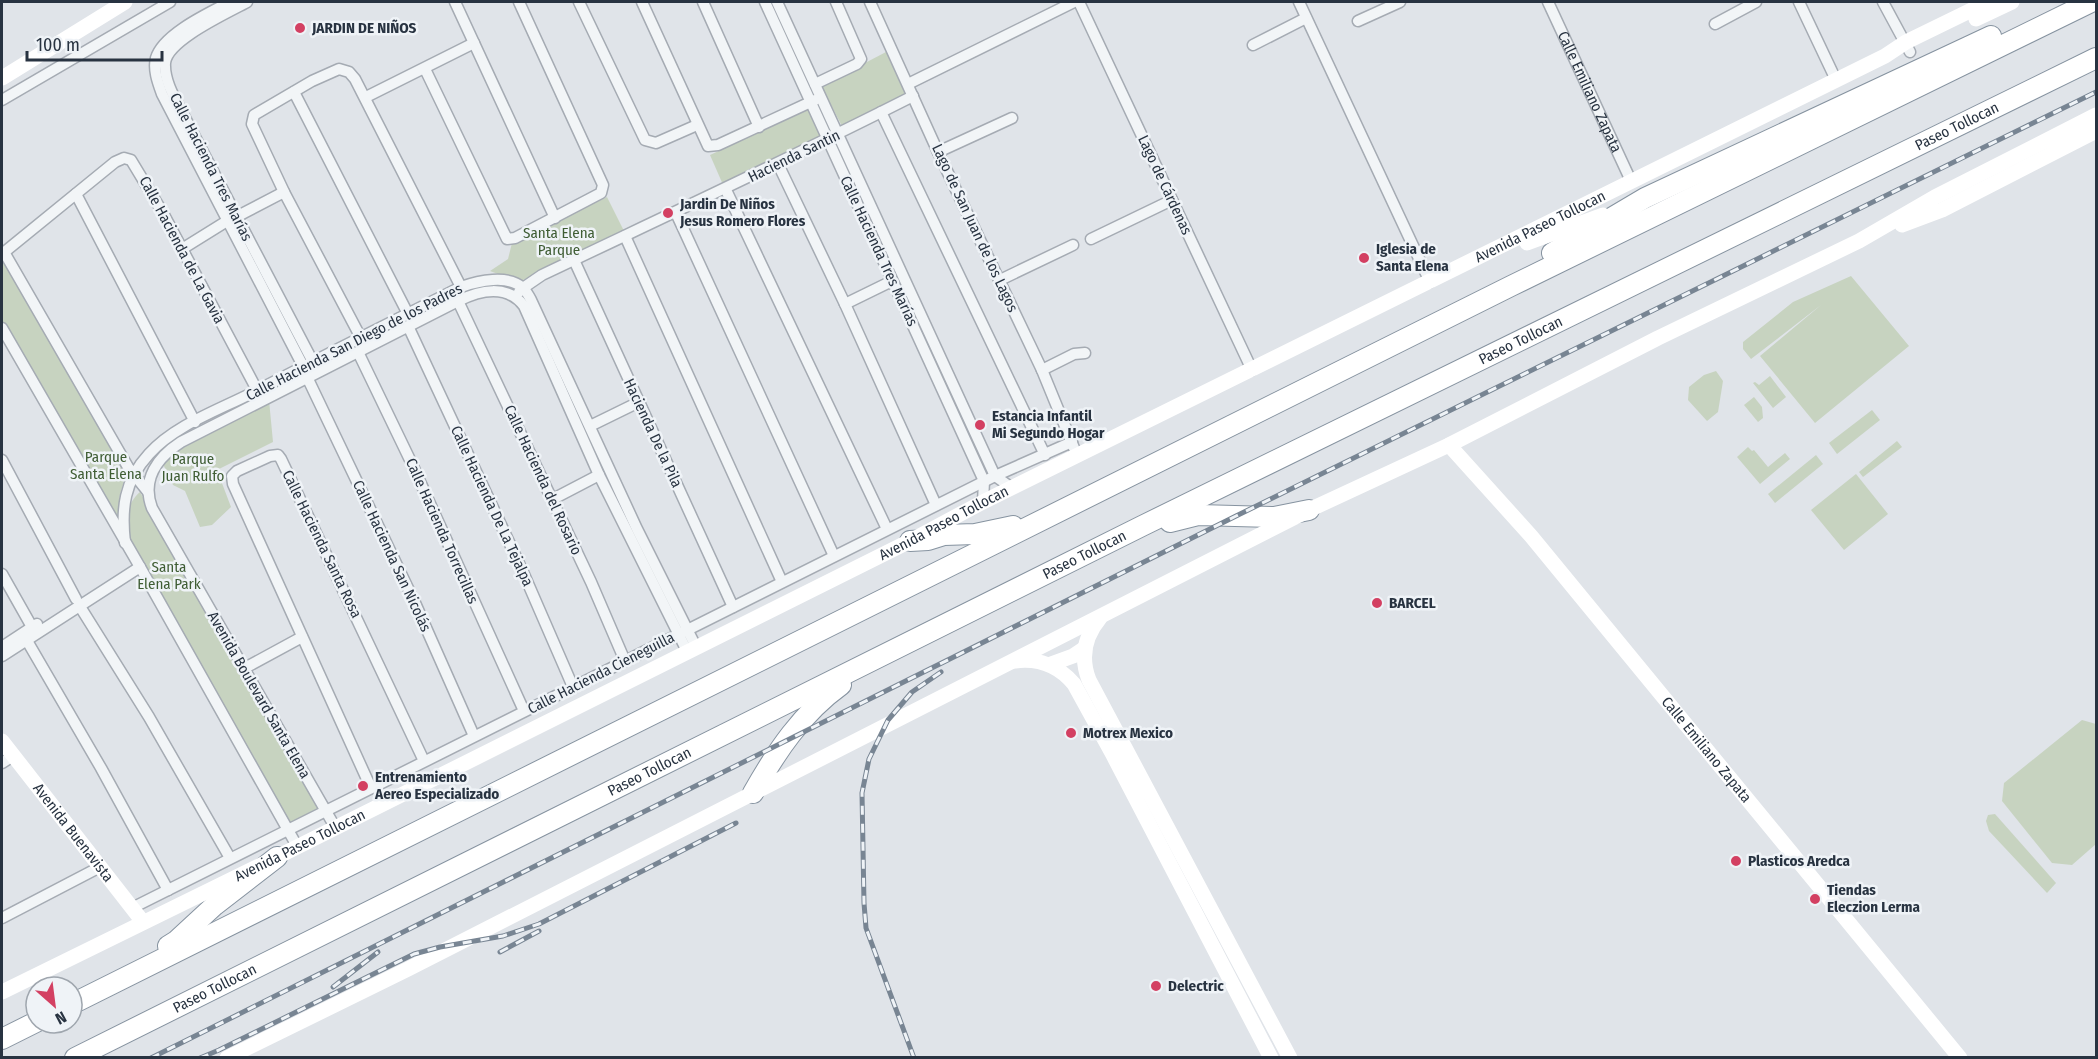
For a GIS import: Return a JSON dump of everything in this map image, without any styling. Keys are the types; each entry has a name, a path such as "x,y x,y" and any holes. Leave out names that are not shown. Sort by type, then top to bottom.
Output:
{"highway":[{"path":"1511,286 1519,275 1544,257 1645,198 2063,2"},
{"path":"84,998 1511,286 2091,2"},
{"name":"Paseo Tollocan","path":"75,1058 1142,526 2097,58"},
{"path":"1741,232 1767,228 1895,171 2097,68"},
{"path":"1142,526 1155,527 1191,516 1274,518 1309,510"},
{"path":"910,541 928,540 944,535 983,533 1048,518"},
{"path":"753,794 766,769 804,718 868,662"},
{"path":"123,978 176,941 215,905 277,857"},
{"path":"2,1039 24,1028"}],"main road":[{"path":"2,78 125,2"},
{"name":"Avenida Paseo Tollocan","path":"1908,47 1988,2"},
{"name":"Avenida Paseo Tollocan","path":"2,992 910,541 1012,488 1075,449 1252,370 1885,56 2012,2"},
{"path":"227,1058 753,794 1309,510 1449,444 1859,240 1935,197 2097,115"},
{"path":"1859,240 1942,210 2097,130"},
{"path":"1486,255 1522,245 1645,198"},
{"name":"Calle Emiliano Zapata","path":"1449,444 1531,537 1960,1058"},
{"path":"1108,612 1092,628 1085,648 1084,661 1089,680 1119,752 1220,945 1271,1058"},
{"path":"1051,664 1073,656 1085,648"},
{"path":"1012,662 1022,660 1051,664 1066,674 1119,752"},
{"name":"Avenida Buenavista","path":"2,741 8,760 100,867 143,922"},
{"path":"1220,945 1290,1058"}],"street":[{"path":"2,100 170,2"},
{"path":"161,58 160,49 171,37 230,2"},
{"path":"161,58 180,40 246,2"},
{"path":"454,2 555,218"},
{"path":"425,69 508,239 515,238 601,193 603,185 519,2"},
{"path":"579,2 642,136 648,142 656,143 697,125"},
{"path":"642,2 706,145 710,147 718,145 816,99"},
{"path":"704,2 759,126"},
{"name":"Calle Hacienda Tres Marías","path":"765,2 816,99 868,228 984,481 983,502"},
{"name":"Calle Hacienda Tres Marías","path":"777,2 815,84 816,99"},
{"path":"815,84 857,64 861,59 836,2"},
{"name":"Lago de San Juan de los Lagos","path":"870,2 1042,370 1075,449"},
{"path":"908,84 1074,2"},
{"name":"Lago de Cárdenas","path":"1079,2 1252,370"},
{"path":"1299,2 1430,282"},
{"path":"1358,21 1400,2"},
{"name":"Calle Emiliano Zapata","path":"1548,2 1631,181"},
{"path":"1715,24 1756,2"},
{"path":"1799,2 1836,80"},
{"path":"1883,2 1908,47"},
{"path":"1253,45 1306,18"},
{"path":"366,98 474,43"},
{"name":"Calle Hacienda Tres Marías","path":"161,58 171,89 214,184 308,364"},
{"path":"361,338 253,130 252,119 254,114 339,69 349,72 366,98 461,287"},
{"path":"294,92 408,314"},
{"name":"Hacienda Santin","path":"516,297 523,288 542,275 726,190 913,96"},
{"path":"881,112 1045,455"},
{"path":"939,152 1012,118"},
{"name":"Calle Hacienda Tres Marías","path":"833,138 879,223 994,476"},
{"name":"Calle Hacienda de La Gavia","path":"3,253 115,162 124,158 131,160 137,166 257,390"},
{"path":"778,164 936,505"},
{"path":"726,190 887,529"},
{"path":"182,249 284,192"},
{"path":"76,194 195,422"},
{"path":"1091,238 1172,200"},
{"path":"676,213 834,556"},
{"path":"868,228 879,223"},
{"path":"625,236 782,582"},
{"path":"1000,279 1073,245"},
{"name":"Avenida Boulevard Santa Elena","path":"3,253 134,476 148,492 152,508 335,827"},
{"name":"Hacienda De la Pila","path":"574,260 733,607"},
{"name":"Calle Hacienda San Diego de los Padres","path":"125,543 123,510 128,488 143,460 156,447 195,422 308,377 358,352 408,314 461,287 489,280 506,282 523,288"},
{"path":"844,304 892,280"},
{"path":"523,288 531,300 599,475 633,531"},
{"name":"Calle Hacienda San Diego de los Padres","path":"148,492 155,465 163,455 235,408 257,390 361,338 408,326 477,292 504,292 516,297"},
{"path":"516,297 524,306 566,387 590,426 633,531 691,649"},
{"name":"Calle Hacienda del Rosario","path":"458,301 553,499 625,661"},
{"name":"Calle Hacienda De La Tejalpa","path":"408,326 523,572 573,687"},
{"path":"2,328 297,846"},
{"path":"926,355 937,351"},
{"name":"Calle Hacienda Torrecillas","path":"358,352 524,711"},
{"path":"1042,370 1074,354 1085,353"},
{"name":"Calle Hacienda San Nicolás","path":"308,377 415,603 474,736"},
{"path":"590,426 639,402"},
{"name":"Calle Hacienda Cieneguilla","path":"132,908 994,476 1045,455 1075,449"},
{"name":"Calle Hacienda Santa Rosa","path":"371,788 264,555 232,478 237,471 274,455 281,459 424,761"},
{"path":"2,460 77,602 149,717 230,858"},
{"path":"553,499 599,475"},
{"path":"994,476 1012,488"},
{"path":"2,656 55,616 138,564"},
{"path":"2,574 32,627"},
{"path":"2,647 32,627 55,616"},
{"path":"243,669 302,637"},
{"path":"26,639 168,890"},
{"path":"311,818 319,835"},
{"path":"2,918 100,867"}],"green space":[{"path":"886,52 906,96 843,128 821,86"},
{"path":"812,108 825,139 724,187 710,155"},
{"name":"Santa Elena Parque","path":"607,197 624,231 519,282 490,271 508,259 512,243"},
{"name":"Parque Santa Elena","path":"6,261 128,469 120,494 117,524 68,433 2,320 2,264"},
{"path":"1851,276 1909,346 1815,423 1760,356 1821,305 1751,359 1743,349 1743,342 1793,302"},
{"path":"1716,371 1723,381 1718,412 1707,421 1688,400 1689,387 1704,375"},
{"path":"1770,376 1786,397 1773,408 1753,383 1759,385"},
{"path":"1754,397 1762,407 1763,418 1758,422 1744,405"},
{"name":"Parque Juan Rulfo","path":"269,400 273,442 217,470 231,507 212,525 200,527 185,491 173,485 163,464 175,451"},
{"path":"1872,410 1880,420 1837,454 1829,443"},
{"path":"1897,441 1902,447 1863,477 1859,472"},
{"path":"1748,447 1754,450 1768,467 1785,453 1790,459 1760,484 1737,457"},
{"path":"1816,455 1823,464 1775,503 1768,494"},
{"path":"1856,474 1888,514 1844,550 1811,510"},
{"name":"Santa Elena Park","path":"140,492 319,809 289,824 132,544 127,516 131,504"},
{"path":"2082,720 2096,724 2096,844 2072,865 2052,863 2002,801 2004,783"},
{"path":"1995,814 2056,883 2047,893 1989,831 1986,821 1988,815"}],"railway":[{"path":"151,1058 1236,516 2096,92"},
{"path":"914,1058 866,928 862,793 869,759 888,720 912,692 941,672"},
{"path":"200,1058 414,954 503,936 539,924 736,823"},
{"path":"500,952 539,931"},
{"path":"333,987 378,952"}],"place":[{"name":"JARDIN DE NIÑOS","path":"300,28"},
{"name":"Jardin De Niños Jesus Romero Flores","path":"668,213"},
{"name":"Iglesia de Santa Elena","path":"1364,258"},
{"name":"Estancia Infantil Mi Segundo Hogar","path":"980,425"},
{"name":"BARCEL","path":"1377,603"},
{"name":"Motrex Mexico","path":"1071,733"},
{"name":"Entrenamiento Aereo Especializado","path":"363,786"},
{"name":"Plasticos Aredca","path":"1736,861"},
{"name":"Tiendas Eleczion Lerma","path":"1815,899"},
{"name":"Delectric","path":"1156,986"}]}
